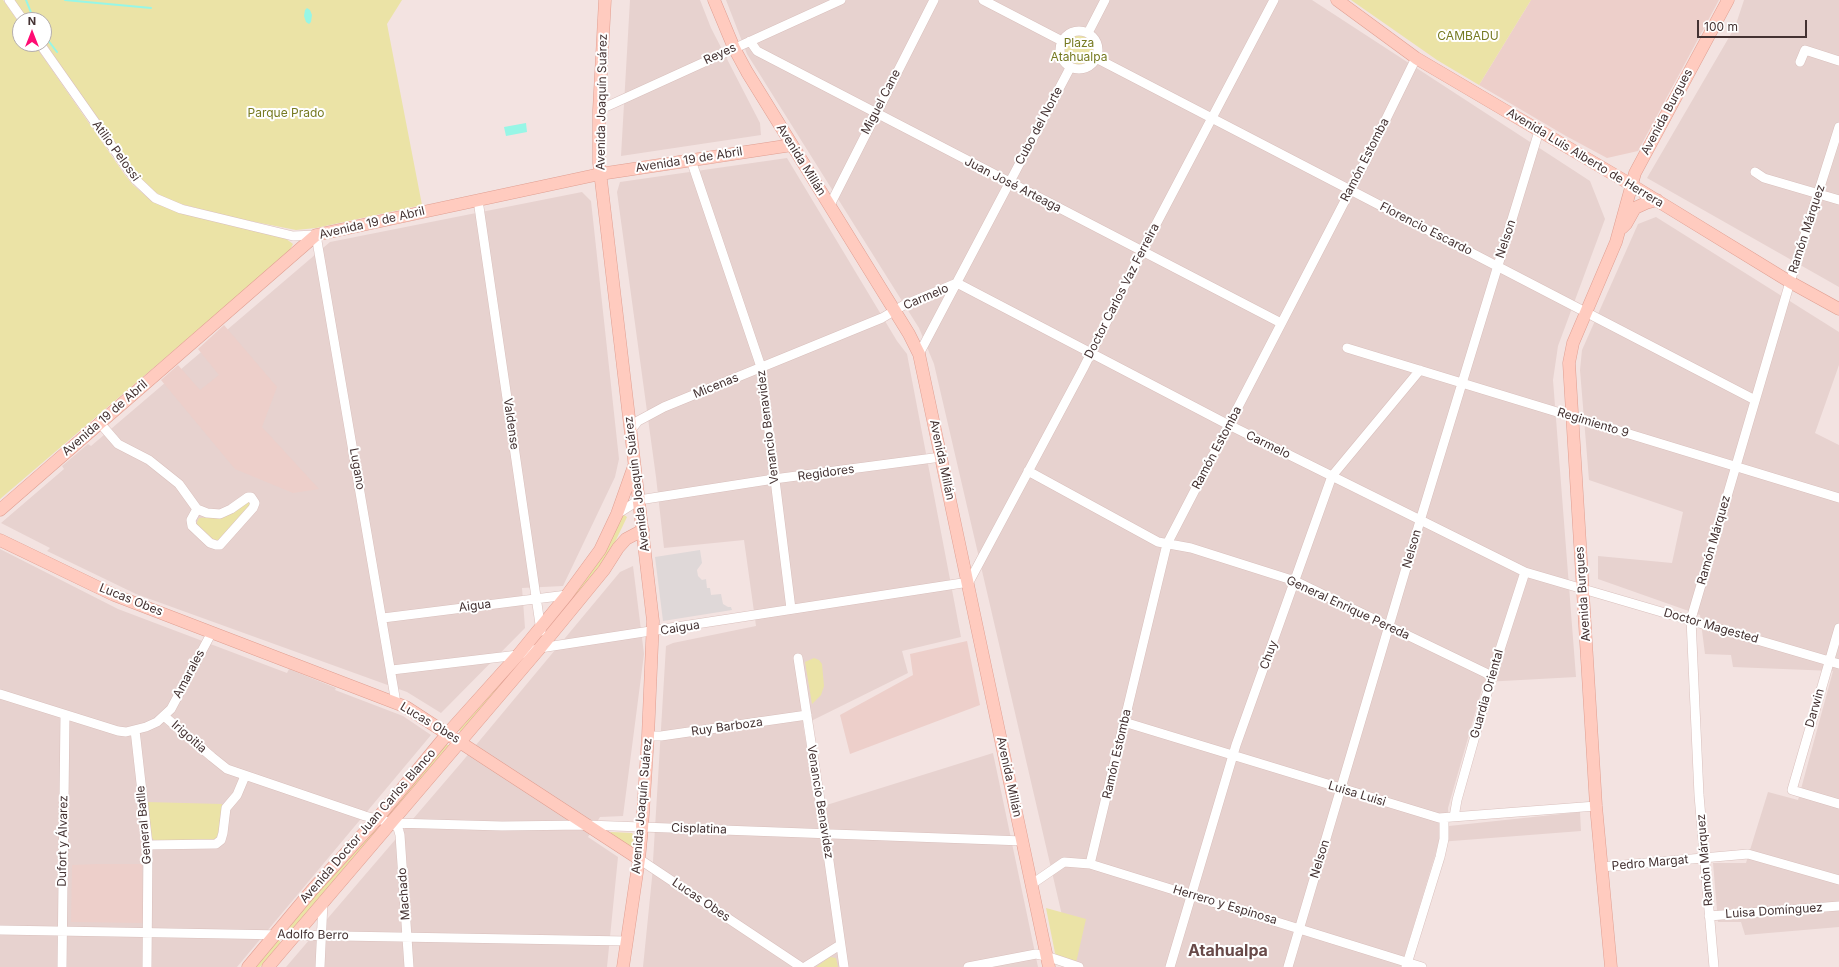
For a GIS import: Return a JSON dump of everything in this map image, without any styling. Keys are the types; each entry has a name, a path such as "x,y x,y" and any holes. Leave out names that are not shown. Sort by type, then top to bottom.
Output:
{"street":[{"path":"9,0 17,12"},
{"name":"Avenida Joaquín Suárez","path":"605,0 599,110 600,174 643,530 653,632 642,828 639,859 623,967"},
{"name":"Avenida Millán","path":"714,0 734,48 919,354 1048,961"},
{"name":"Reyes","path":"599,110 841,0"},
{"name":"Miguel Cane","path":"830,205 934,0"},
{"path":"983,0 1062,41"},
{"path":"1088,34 1105,0"},
{"name":"Doctor Carlos Vaz Ferreira","path":"968,582 1091,353 1142,251 1274,0"},
{"name":"Avenida Luis Alberto de Herrera","path":"1337,0 1416,58 1657,200 1790,282 1839,309"},
{"name":"Avenida Burgues","path":"1611,967 1596,806 1569,363 1573,343 1616,242 1634,172 1728,0"},
{"path":"1080,31 1088,34 1097,44 1096,58 1093,64 1084,69 1077,70 1070,68 1062,61 1060,54 1062,41 1072,32 1080,31"},
{"name":"Juan José Arteaga","path":"750,41 757,51 1281,323"},
{"path":"1800,62 1805,50 1839,60"},
{"name":"Atilio Pelossi","path":"46,52 135,179 155,198 181,209 293,236 316,235"},
{"name":"Florencio Escardo","path":"1096,58 1755,400"},
{"name":"Ramón Estomba","path":"1090,864 1167,544 1350,190 1416,58"},
{"name":"Cubo del Norte","path":"919,354 1070,68"},
{"name":"Ramón Márquez","path":"1714,967 1699,795 1691,620 1790,282 1839,127"},
{"name":"Nelson","path":"1288,967 1420,521 1539,131"},
{"name":"Avenida 19 de Abril","path":"0,510 99,422 316,235 600,174 792,145"},
{"name":"Venancio Benavidez","path":"691,160 761,367 791,609"},
{"path":"1754,172 1764,178 1839,200"},
{"name":"Valdense","path":"478,200 541,627 540,648"},
{"name":"Avenida Burgues","path":"1620,230 1626,224 1635,208 1657,200"},
{"name":"Lugano","path":"316,235 392,670 396,703"},
{"name":"Carmelo","path":"894,311 957,283 1229,425 1524,572 1583,588"},
{"name":"Micenas","path":"631,430 638,420 644,416 882,318 894,311"},
{"name":"Regimiento 9","path":"1347,348 1839,498"},
{"name":"Chuy","path":"1170,967 1233,756 1332,476 1420,370"},
{"path":"99,422 118,444 149,460 170,476 179,484 197,509 207,513 220,514 231,509 245,497 251,497 255,501 254,508 222,542 216,545 210,544 192,526 191,520 197,509"},
{"name":"Regidores","path":"639,500 774,479 941,457"},
{"name":"Avenida Doctor Juan Carlos Blanco","path":"248,967 313,889 376,819 448,733 518,655 567,595 600,550 618,514 635,463"},
{"name":"General Enrique Pereda","path":"1028,471 1153,539 1167,544 1192,548 1295,581 1492,676"},
{"name":"Avenida Doctor Juan Carlos Blanco","path":"618,514 639,500"},
{"name":"Avenida Doctor Juan Carlos Blanco","path":"268,967 540,648 604,570 618,548 626,539 643,530"},
{"name":"Lucas Obes","path":"0,540 114,595 414,711 802,967"},
{"name":"Guardia Oriental","path":"1454,817 1457,800 1492,676 1524,572"},
{"name":"Caigua","path":"392,670 518,655 540,648 653,632 968,582"},
{"name":"Doctor Magested","path":"1583,588 1839,664"},
{"name":"Aigua","path":"383,618 567,595"},
{"name":"Darwin","path":"1839,628 1792,790 1839,804"},
{"name":"Amarales","path":"164,716 171,709 212,632"},
{"name":"Venancio Benavidez","path":"798,658 826,833 844,967"},
{"name":"Irigoitia","path":"0,694 118,731 135,730 151,725 164,716 220,764 245,776 376,819"},
{"name":"Dufort y Álvarez","path":"62,967 65,715"},
{"name":"Ruy Barboza","path":"648,736 661,736 807,715"},
{"name":"Luisa Luisi","path":"1124,722 1434,817 1444,818 1596,806"},
{"name":"General Batlle","path":"135,730 148,845 147,967"},
{"path":"148,845 216,844 221,840 223,833 226,808 237,795 245,776"},
{"path":"1406,965 1440,857 1444,839 1444,818"},
{"name":"Cisplatina","path":"376,819 393,822 502,826 587,825 1023,840"},
{"name":"Machado","path":"393,822 398,828 400,835 409,967"},
{"name":"Pedro Margat","path":"1602,867 1748,854 1839,880"},
{"name":"Herrero y Espinosa","path":"1032,884 1064,862 1090,864 1300,928 1406,965 1422,967"},
{"path":"320,967 323,902"},
{"name":"Luisa Domínguez","path":"1709,916 1839,906"},
{"name":"Adolfo Berro","path":"0,930 626,941"},
{"path":"805,967 840,946"},
{"path":"968,967 1036,954 1048,961 1079,967"}],"shaded area":[{"path":"630,0 700,0 711,28 760,123 761,135 621,156"},
{"path":"726,0 1312,0 1590,181 1605,219 1558,346 1553,380 1576,677 1484,682 1448,808 1449,826 1580,812 1581,831 1439,842 1401,967 1074,967 934,364 919,328 747,54"},
{"path":"1531,0 1719,0 1638,151 1607,158 1566,136 1479,85"},
{"path":"1744,0 1839,0 1839,287 1647,178 1735,27"},
{"path":"787,158 897,341 907,354 961,637 902,651 908,673 803,725 817,808 993,753 1038,967 643,967 652,878 666,646 673,643 756,626 744,540 664,548 656,477 617,192 620,182"},
{"path":"582,192 591,201 619,459 615,477 563,586 522,588 525,628 441,713 407,692 136,594 47,551 50,548 1,523 64,469 62,466 88,444 91,446 330,242"},
{"path":"1656,217 1839,332 1839,365 1815,433 1839,445 1839,927 1745,935 1741,922 1718,922 1713,863 1746,863 1768,792 1798,800 1833,671 1733,667 1731,655 1705,654 1700,615 1598,579 1598,556 1672,563 1683,512 1589,480 1580,370 1582,350 1638,224"},
{"path":"224,325 277,387 262,427 319,489 293,493 235,469 161,380 178,365 200,390 219,375 198,349"},
{"path":"0,549 118,609 287,673 289,669 336,688 335,690 403,716 431,735 237,967 0,967"},
{"path":"700,550 702,563 697,570 698,576 702,580 706,579 707,588 710,588 711,595 721,594 723,604 731,607 732,610 663,621 655,557"},
{"path":"633,566 644,654 623,816 600,817 588,837 618,857 607,967 286,967 461,763 620,572"},
{"path":"967,641 980,705 850,754 840,715 913,675 910,654"},
{"path":"142,864 143,923 71,922 72,865"}],"green space":[{"path":"0,0 3,0 12,13 12,52 40,52 125,175 133,185 146,196 160,205 285,238 293,244 289,252 0,499"},
{"name":"Parque Prado","path":"13,0 402,0 387,24 422,205 316,228 296,230 235,218 164,198 142,183 51,52 52,12 23,12"},
{"name":"CAMBADU","path":"1351,0 1531,0 1479,85 1437,60"},
{"name":"Plaza Atahualpa","path":"1079,34 1085,35 1092,41 1095,50 1094,56 1088,63 1079,66 1073,65 1066,59 1063,50 1064,44 1070,37"},
{"path":"247,499 251,504 218,541 214,542 196,524 199,518 220,516"},
{"path":"623,514 627,517 604,565 551,625 550,624"},
{"path":"814,658 819,660 822,664 824,686 821,695 812,704 805,662"},
{"path":"516,664 518,666 460,731 458,729"},
{"path":"446,744 450,746 390,816 387,816"},
{"path":"146,802 222,804 219,836 215,840 156,842 151,837"},
{"path":"375,828 379,830 293,929 288,927 311,900"},
{"path":"610,833 632,833 634,836 632,847 629,847"},
{"path":"1046,908 1086,919 1076,963 1056,955"},
{"path":"277,940 280,941 281,944 260,967 253,967"},
{"path":"830,957 836,958 838,967 816,967"}],"water":[{"path":"307,8 310,10 312,15 311,22 309,24 306,22 304,16"},
{"path":"526,123 527,132 506,136 504,127"}],"waterway":[{"path":"26,0 31,12"},
{"path":"65,0 151,8"},
{"path":"52,45 57,52"}],"district":[{"name":"Atahualpa","path":"1228,951"}]}
